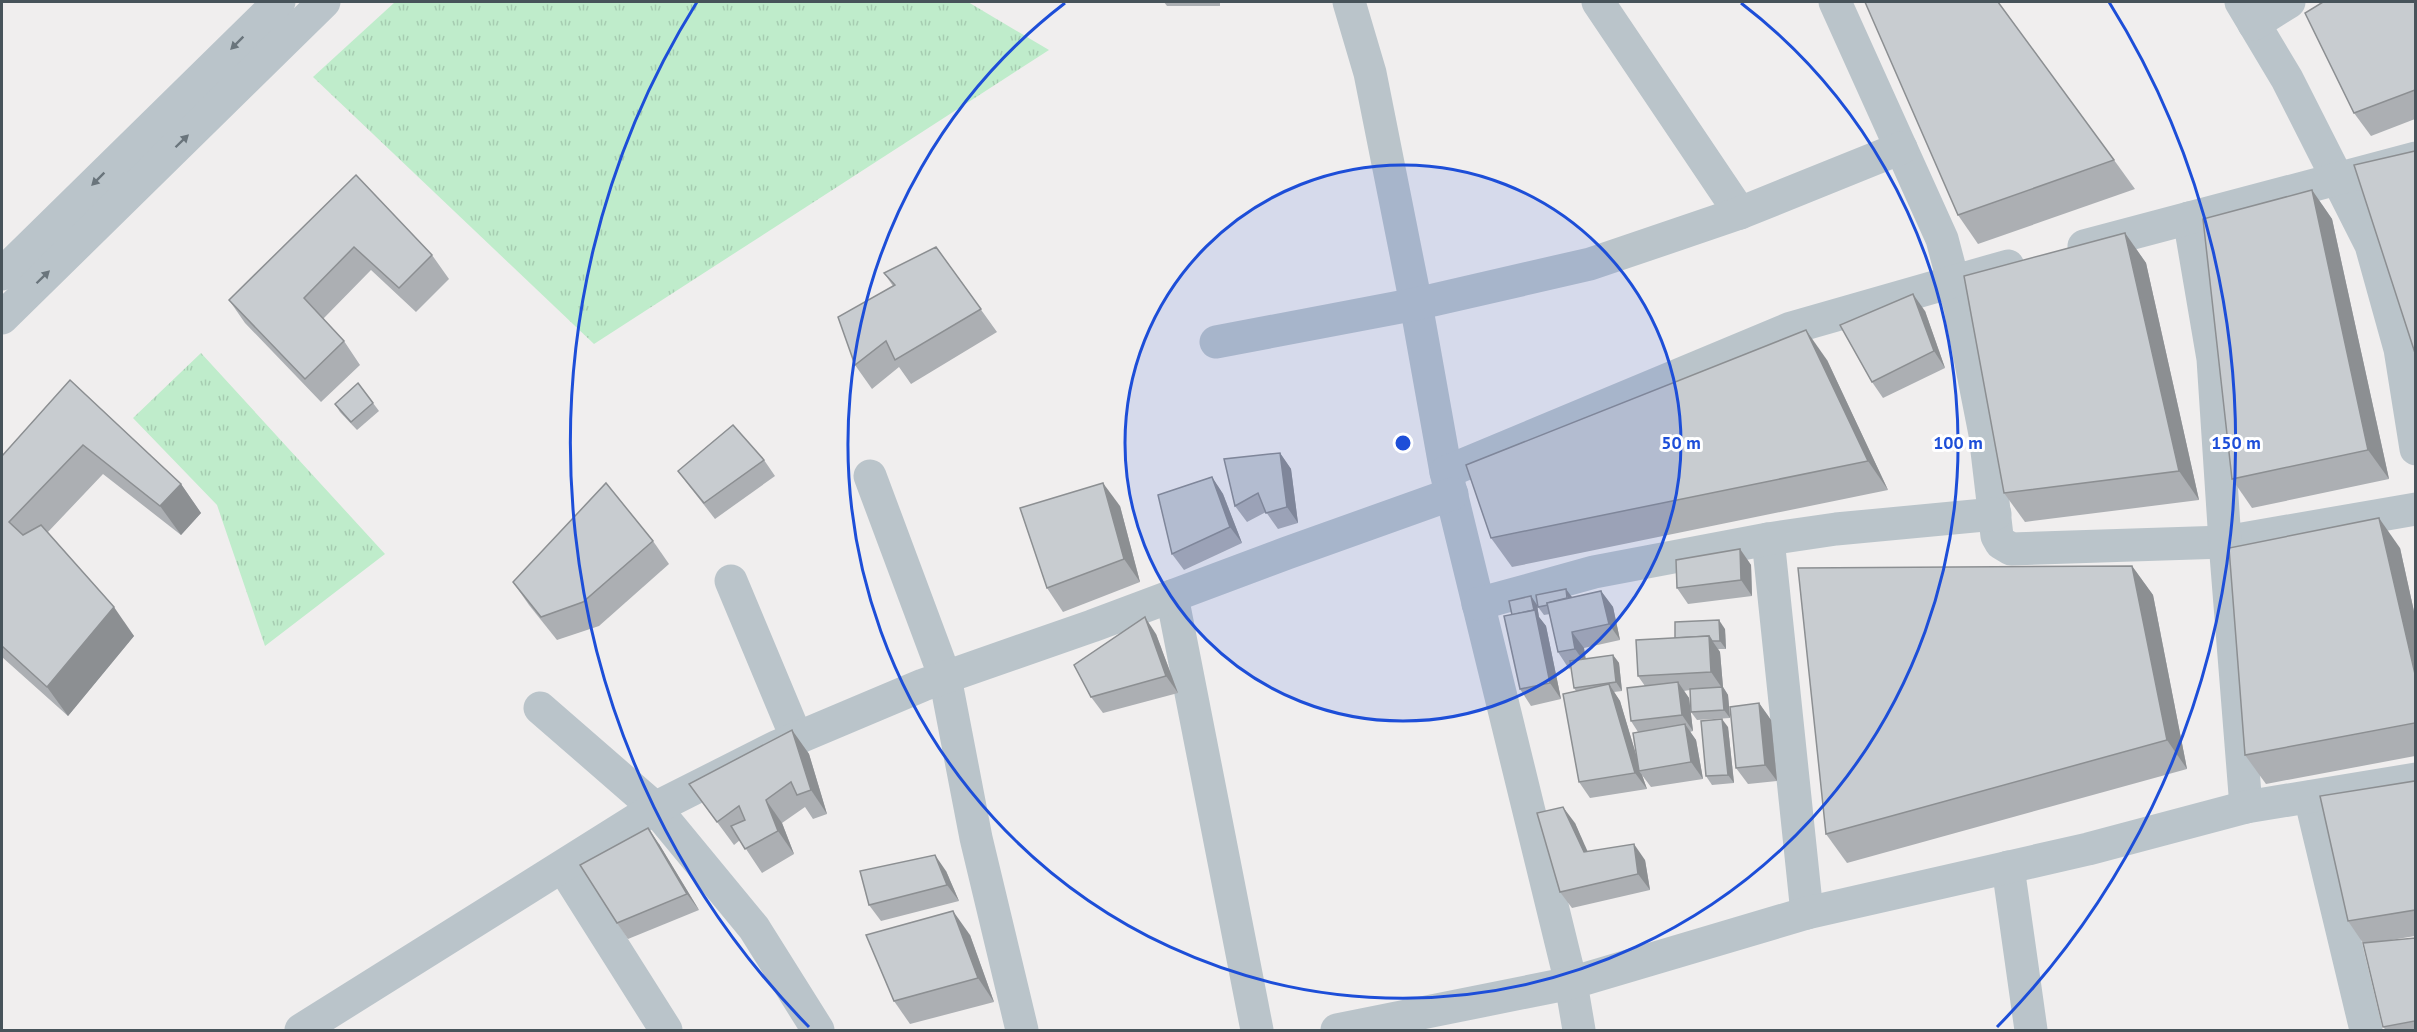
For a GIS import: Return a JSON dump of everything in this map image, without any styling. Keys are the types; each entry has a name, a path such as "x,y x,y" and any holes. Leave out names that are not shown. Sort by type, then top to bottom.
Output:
{"street":[{"path":"2,274 279,2"},
{"path":"2,318 324,2"},
{"path":"1349,2 1370,73 1449,483 1571,983 1579,1030"},
{"path":"1598,2 1740,213"},
{"path":"1835,2 1942,239 1985,434 1997,536 2001,543 2011,549 2225,542 2415,509"},
{"path":"2289,2 2247,13 2287,79 2371,245 2400,349 2415,449"},
{"path":"1216,342 1416,304 1590,264 1740,213 1901,148"},
{"path":"302,1030 655,808 797,739 945,677 1287,553 1449,483 1791,328 1953,281 2415,158"},
{"path":"2189,218 2213,359 2246,807"},
{"path":"870,476 945,677 976,838 1022,1030"},
{"path":"1478,604 1594,572 1767,539 1836,529 1995,514"},
{"path":"1767,539 1808,913"},
{"path":"731,581 797,739"},
{"path":"1172,596 1257,1030"},
{"path":"540,708 655,808 754,928 818,1030"},
{"path":"1337,1030 1571,983 1808,913 2088,849 2246,807 2415,779"},
{"path":"2310,796 2366,1030"},
{"path":"563,867 666,1030"},
{"path":"2008,867 2031,1030"}],"green space":[{"path":"395,2 968,2 1049,50 594,344 313,77"},
{"path":"201,353 385,554 265,646 217,505 133,418"}],"building":[{"path":"1865,2 1998,2 2114,160 1958,215"},
{"path":"2323,2 2415,2 2415,90 2354,113 2305,13"},
{"path":"2415,151 2415,353 2354,165"},
{"path":"356,175 432,255 399,288 354,247 304,298 344,341 305,379 229,300"},
{"path":"2312,190 2368,450 2232,479 2203,219"},
{"path":"2125,233 2179,471 2004,493 1964,276"},
{"path":"936,247 981,309 895,360 886,341 855,365 838,317 895,285 884,273"},
{"path":"1913,294 1934,351 1872,382 1840,325"},
{"path":"1806,330 1868,461 1491,538 1466,465"},
{"path":"70,380 181,484 160,506 83,445 9,522 23,535 41,525 114,607 47,687 2,646 2,456"},
{"path":"358,383 373,403 351,422 335,404"},
{"path":"733,425 764,460 704,503 678,471"},
{"path":"1280,453 1287,507 1266,513 1258,493 1235,506 1224,459"},
{"path":"1212,477 1230,527 1172,554 1158,495"},
{"path":"606,483 653,541 583,602 541,617 513,582"},
{"path":"1103,483 1124,559 1047,588 1020,508"},
{"path":"2379,518 2415,674 2415,723 2245,755 2229,548"},
{"path":"1740,549 1741,580 1677,588 1676,560"},
{"path":"2132,566 2167,740 1826,834 1798,568"},
{"path":"1566,589 1567,598 1538,607 1536,595"},
{"path":"1601,591 1609,624 1572,632 1575,649 1558,652 1547,603"},
{"path":"1531,596 1534,610 1512,615 1509,601"},
{"path":"1535,610 1550,683 1520,689 1504,616"},
{"path":"1145,617 1166,676 1091,697 1074,665"},
{"path":"1719,620 1720,641 1712,641 1709,636 1675,638 1675,622"},
{"path":"1709,636 1711,672 1638,676 1636,640"},
{"path":"1613,655 1616,682 1574,688 1570,661"},
{"path":"1678,682 1682,715 1631,721 1627,688"},
{"path":"1609,684 1635,773 1579,782 1563,694"},
{"path":"1722,687 1724,710 1691,712 1690,689"},
{"path":"1759,703 1765,765 1736,768 1730,707"},
{"path":"1722,719 1728,775 1706,776 1701,721"},
{"path":"1685,724 1691,762 1639,771 1633,733"},
{"path":"792,730 811,790 797,795 791,782 766,800 778,831 745,849 731,826 745,820 739,806 717,822 689,784"},
{"path":"2415,781 2415,910 2348,921 2320,796"},
{"path":"1563,807 1584,852 1634,844 1638,874 1560,892 1537,813"},
{"path":"648,828 687,894 617,923 580,865"},
{"path":"935,855 947,885 869,905 860,871"},
{"path":"953,911 978,978 894,1001 866,935"},
{"path":"2415,938 2415,1021 2383,1027 2363,943"}]}
